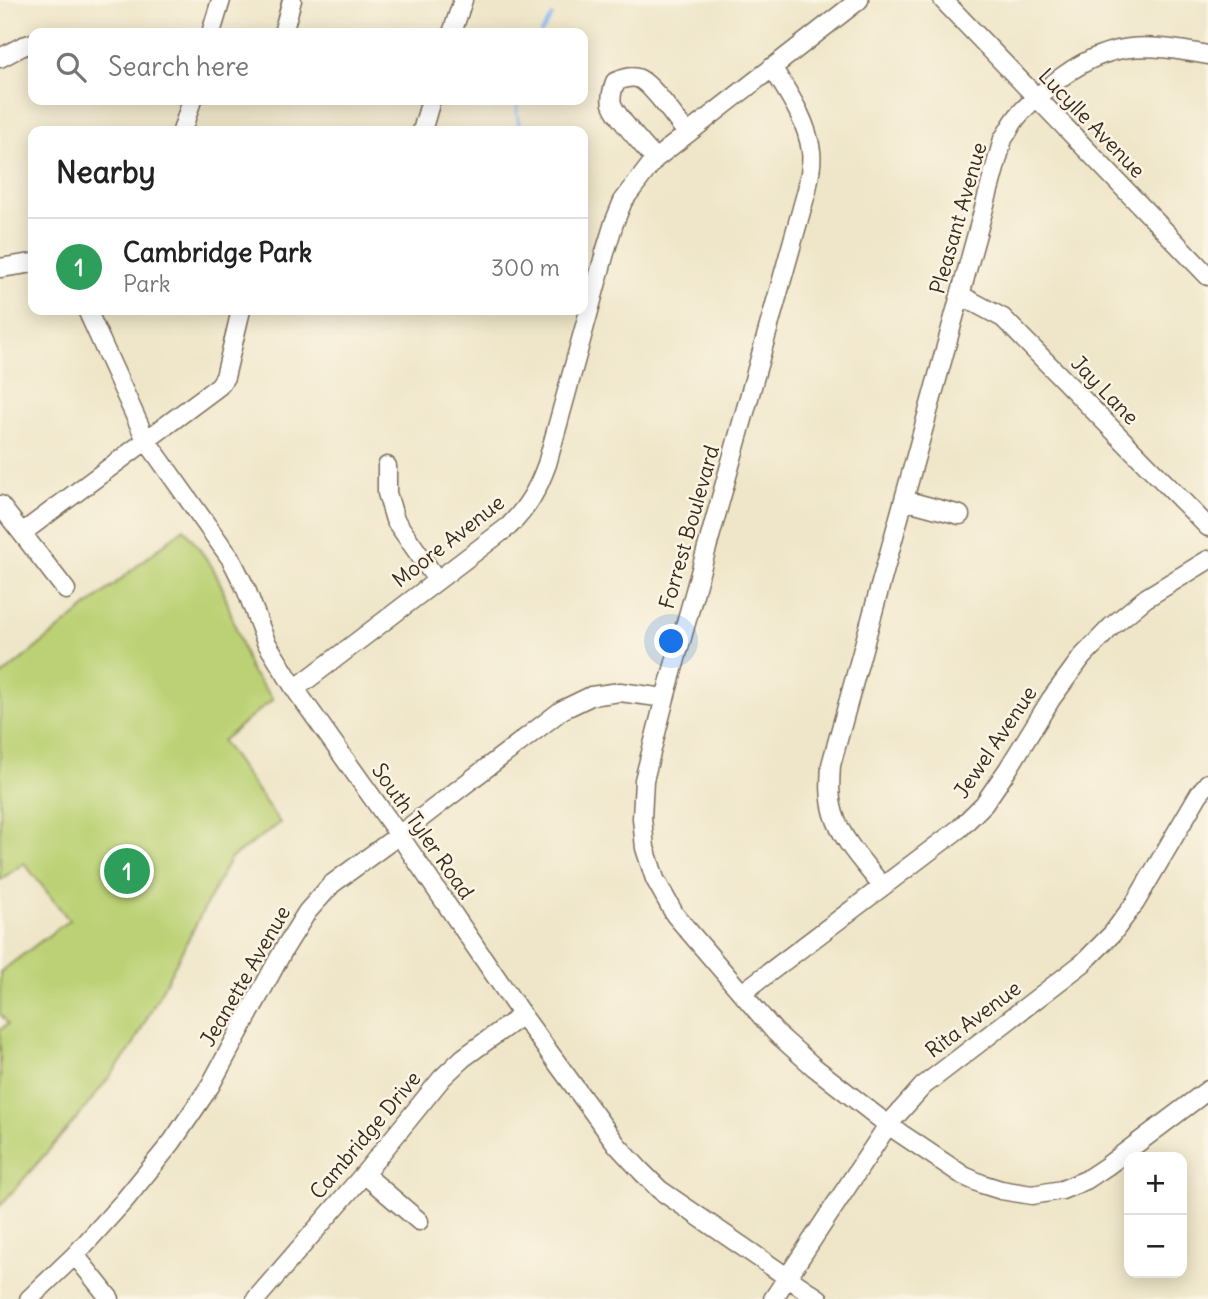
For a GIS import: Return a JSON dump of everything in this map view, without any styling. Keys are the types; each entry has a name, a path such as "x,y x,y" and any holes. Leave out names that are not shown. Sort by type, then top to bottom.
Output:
{"street":[{"path":"213,28 221,0"},
{"path":"284,28 292,0"},
{"path":"454,28 463,0"},
{"name":"Moore Avenue","path":"295,689 509,526 522,513 547,464 614,223 623,201 655,159 859,0"},
{"name":"Lucylle Avenue","path":"943,0 1208,276"},
{"path":"0,58 28,44"},
{"name":"Pleasant Avenue","path":"882,886 842,834 834,813 830,788 831,765 1003,139 1017,116 1036,98 1071,69 1098,54 1131,47 1170,48 1208,55"},
{"name":"Forrest Boulevard","path":"772,67 805,127 811,153 807,190 644,780 642,818 645,848 655,879 675,915 775,1032 814,1067 888,1125 964,1176 982,1184 1032,1195 1062,1190 1086,1180 1107,1166 1208,1090"},
{"path":"655,159 611,103 615,82 635,77 645,82 687,134"},
{"path":"184,126 190,105"},
{"path":"423,126 430,105"},
{"path":"0,268 28,264"},
{"name":"Jay Lane","path":"960,295 1003,318 1208,527"},
{"name":"South Tyler Road","path":"89,315 146,440 231,559 246,589 266,642 295,689 522,1015 617,1145 660,1190 819,1299"},
{"path":"22,533 219,386 225,377 240,315"},
{"path":"387,466 387,493 395,520 437,580"},
{"path":"904,500 960,515"},
{"path":"0,505 66,590"},
{"name":"Jewel Avenue","path":"742,993 960,828 984,804 1051,699 1082,657 1112,626 1146,598 1208,560"},
{"name":"Jeanette Avenue","path":"29,1299 75,1255 172,1143 210,1086 284,949 307,912 332,884 562,710 591,696 620,692 665,698"},
{"name":"Rita Avenue","path":"773,1299 888,1125 923,1086 1083,963 1112,934 1135,903 1208,783"},
{"name":"Cambridge Drive","path":"256,1299 364,1174 442,1078 463,1058 522,1015"},
{"path":"364,1174 419,1221"},
{"path":"75,1255 110,1299"}],"green space":[{"path":"184,528 213,568 250,670 273,699 222,741 280,823 230,859 131,1049 82,1112 0,1206 0,1030 8,1024 0,1014 0,972 69,920 24,863 0,880 0,677"}],"waterway":[{"path":"544,28 552,16"},
{"path":"518,105 519,126"}],"place":[{"name":"Cambridge Park","path":"127,871"}]}
